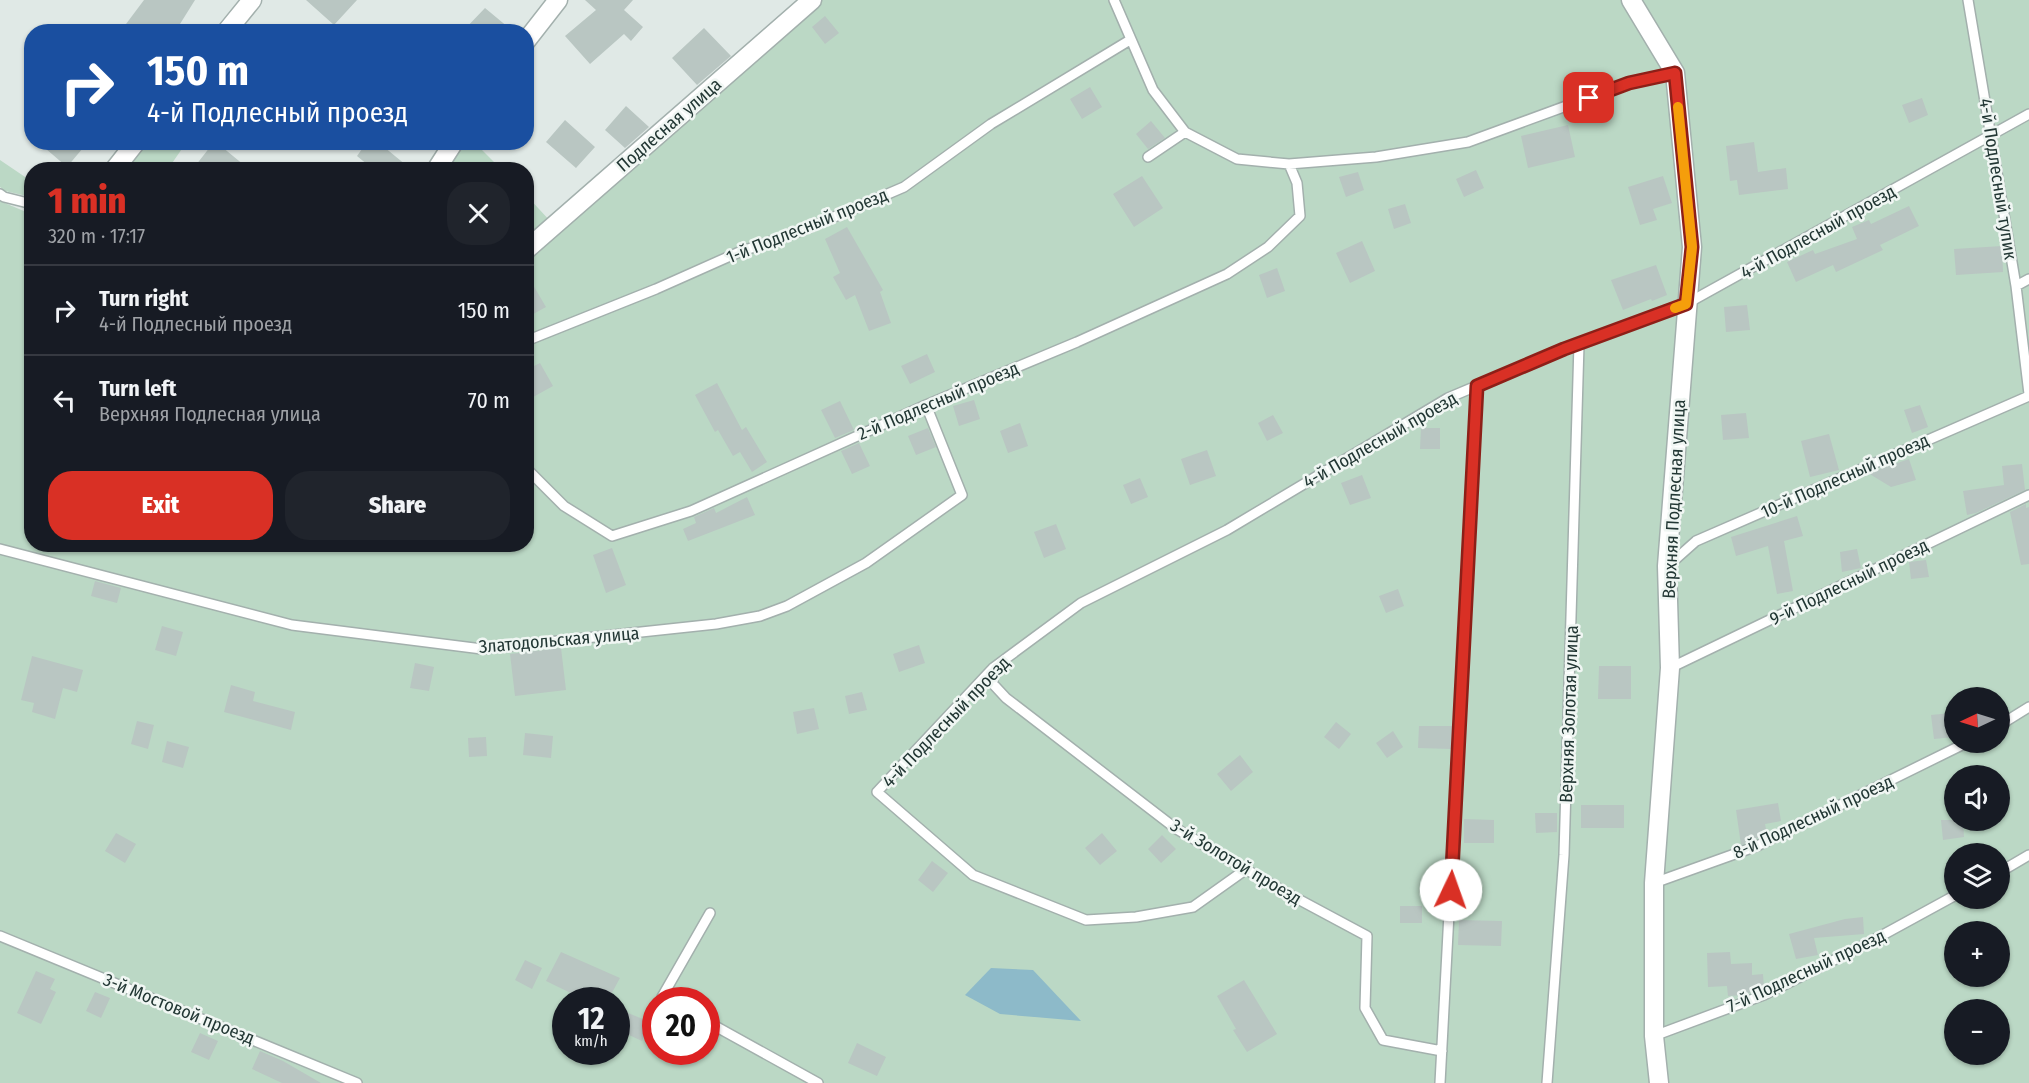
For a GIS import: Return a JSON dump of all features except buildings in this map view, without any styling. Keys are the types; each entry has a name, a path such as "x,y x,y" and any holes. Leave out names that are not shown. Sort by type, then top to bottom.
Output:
{"street":[{"path":"232,24 252,0"},
{"path":"534,31 558,0"},
{"name":"Подлесная улица","path":"534,243 812,0"},
{"name":"Верхняя Подлесная улица","path":"1631,0 1675,73 1692,247 1667,566 1670,668 1653,884 1654,1036 1659,1083"},
{"path":"120,162 130,150"}],"lane":[{"path":"1114,0 1153,90 1185,132 1237,159 1289,164 1376,157 1468,142 1629,83 1675,73"},
{"name":"4-й Подлесный тупик","path":"1968,0 2016,286 2029,395"},
{"name":"1-й Подлесный проезд","path":"534,338 656,289 736,253 806,229 903,187 992,124 1130,40"},
{"name":"4-й Подлесный проезд","path":"1245,870 1193,907 1136,917 1086,920 973,875 877,792 993,668 1082,603 1227,530 1448,398 1579,344 1686,304 2029,114"},
{"path":"1148,157 1185,132"},
{"name":"2-й Подлесный проезд","path":"534,476 564,506 612,536 691,511 926,405 1077,342 1216,279 1268,247 1300,216 1297,183 1289,164"},
{"path":"0,194 24,202"},
{"path":"2016,286 2029,279"},
{"name":"Верхняя Золотая улица","path":"1547,1083 1564,844 1579,344"},
{"path":"1440,1083 1477,386"},
{"name":"10-й Подлесный проезд","path":"1667,566 1696,541 2029,395"},
{"name":"Златодольская улица","path":"0,549 292,625 482,650 716,624 760,616 787,606 866,563 962,495 926,405"},
{"name":"9-й Подлесный проезд","path":"1670,668 2029,495"},
{"name":"3-й Золотой проезд","path":"993,668 993,684 1006,698 1175,828 1245,870 1367,936 1365,1008 1383,1040 1442,1051"},
{"path":"2010,718 2029,707"},
{"name":"8-й Подлесный проезд","path":"1653,884 1757,846 1946,753"},
{"path":"2010,866 2029,855"},
{"name":"7-й Подлесный проезд","path":"1654,1036 1764,995 1869,943 1944,902"},
{"path":"669,987 710,913"},
{"name":"3-й Мостовой проезд","path":"0,936 357,1083"},
{"path":"720,1029 818,1083"}],"green space":[{"path":"818,0 2029,0 2029,1083 0,1083 0,201 24,211 24,552 534,552 534,244"},
{"path":"142,150 181,150 173,162 132,162"},
{"path":"457,150 482,150 494,162 449,162"},
{"path":"0,160 24,176 24,195 5,191 0,187"},
{"path":"534,204 551,222 534,236"}],"water":[{"path":"991,968 1033,970 1081,1021 1000,1014 965,995"}],"slow traffic":[{"path":"1675,308 1686,304 1692,247 1678,107"}],"route":[{"path":"1451,890 1477,386 1564,349 1686,304 1692,247 1675,73 1629,83 1589,98"}]}
